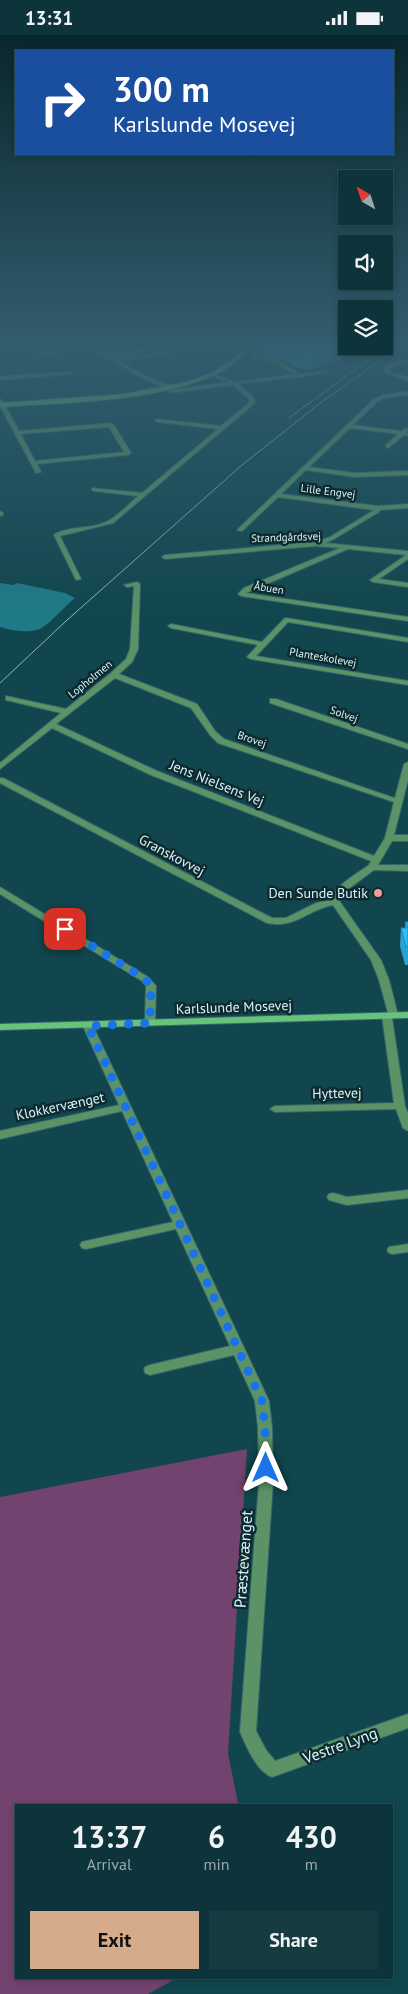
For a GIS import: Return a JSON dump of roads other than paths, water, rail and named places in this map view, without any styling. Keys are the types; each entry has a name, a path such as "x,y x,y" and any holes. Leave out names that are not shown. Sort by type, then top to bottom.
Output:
{"street":[{"path":"23,432 16,433 38,472"},
{"path":"33,463 128,453 116,432"},
{"path":"78,579 57,535 62,532 103,526 111,522 218,432"},
{"path":"240,529 341,432"},
{"path":"388,446 405,433"},
{"path":"304,468 355,475 408,473"},
{"path":"94,489 143,495"},
{"name":"Lille Engvej","path":"276,495 378,508 408,507"},
{"path":"316,544 332,538 377,511 378,508"},
{"name":"Strandgårdsvej","path":"165,557 259,547 316,544 408,555"},
{"name":"Åbuen","path":"346,548 246,589 241,594 408,619"},
{"path":"408,555 373,580 408,585"},
{"name":"Lopholmen","path":"0,767 114,675 129,660 134,649 138,584 127,585"},
{"name":"Planteskolevej","path":"408,639 286,620 251,657 408,683"},
{"path":"171,626 263,644"},
{"name":"Brovej","path":"114,675 194,706 211,732 221,741 398,801"},
{"name":"Lopholmen","path":"8,698 67,712"},
{"name":"Solvej","path":"273,701 408,747"},
{"name":"Jens Nielsens Vej","path":"51,725 154,773 374,863 408,868"},
{"path":"408,764 404,790 398,801 389,838 374,863 341,890 336,895 335,902 362,937 376,960 384,980 400,1106 408,1128"},
{"name":"Granskovvej","path":"0,780 270,921 288,921 319,905 335,902"},
{"path":"389,838 408,838"},
{"path":"0,890 145,979 151,986 150,1023"},
{"name":"Karlslunde Mosevej","path":"0,1027 88,1026 408,1015"},
{"name":"Præstevænget","path":"88,1026 262,1401 265,1428 266,1482 248,1732 260,1755 272,1769"},
{"name":"Hyttevej","path":"275,1109 400,1106"},
{"name":"Klokkervænget","path":"0,1135 126,1107"},
{"path":"333,1197 348,1201 408,1193"},
{"path":"86,1245 180,1224"},
{"path":"392,1250 408,1248"},
{"path":"150,1370 238,1349"},
{"name":"Vestre Lyng","path":"272,1769 408,1721"}],"water":[{"path":"0,583 13,585 17,583 65,593 75,598 51,621 39,629 34,631 10,630 0,627"}],"tram line":[{"path":"0,683 66,621 242,465 283,432"}],"place":[{"name":"Den Sunde Butik","path":"378,893"}]}
